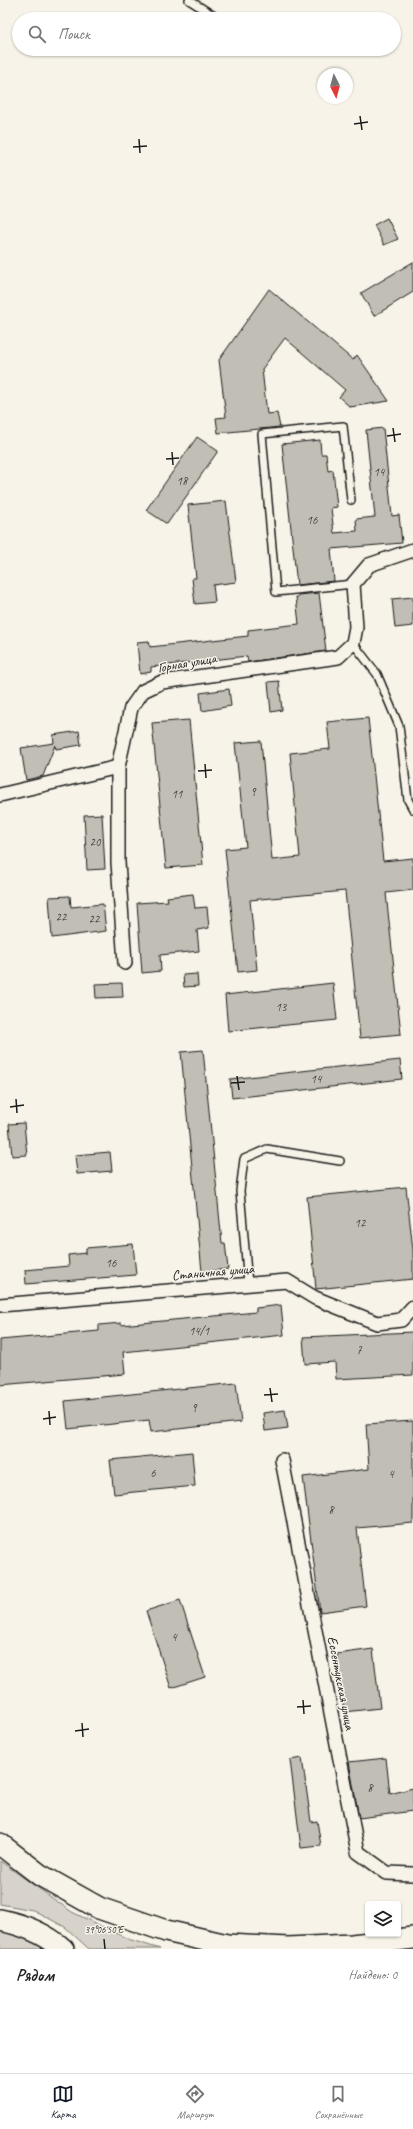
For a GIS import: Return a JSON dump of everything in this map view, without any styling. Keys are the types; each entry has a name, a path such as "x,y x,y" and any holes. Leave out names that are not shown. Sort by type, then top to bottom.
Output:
{"main road":[{"path":"0,1844 40,1875 99,1908 166,1931 227,1945 288,1948 352,1946 413,1938"},
{"path":"0,1920 22,1924 52,1939 63,1949"}],"street":[{"path":"353,644 356,627 352,584 369,565 413,550"},
{"name":"Горная улица","path":"125,963 118,862 118,767 131,708 143,691 162,682 338,657 353,644"},
{"path":"0,795 118,767"},
{"name":"Станичная улица","path":"0,1305 287,1281 315,1298 376,1323 401,1320 413,1307"},
{"name":"Ессентукская улица","path":"282,1460 358,1852 387,1872 413,1874"}],"lane":[{"path":"189,0 208,12"},
{"path":"351,500 343,426 262,434 276,592 352,584"},
{"path":"353,644 377,674 398,726 408,800 413,809"},
{"path":"248,1284 240,1191 244,1160 267,1149 340,1161"}],"shaded area":[{"path":"0,1861 72,1912 128,1939 160,1949 89,1949 65,1927 33,1910 0,1904"},
{"path":"0,1928 15,1928 52,1949 0,1949"}],"building":[{"path":"387,218 398,239 384,245 374,225"},
{"path":"413,262 413,292 374,316 361,293"},
{"path":"269,289 353,360 357,355 389,401 350,407 339,397 345,390 285,338 262,369 267,414 277,413 280,427 218,433 216,418 226,417 219,360"},
{"path":"383,428 392,516 399,515 402,543 331,549 334,581 297,585 282,444 320,440 321,454 326,454 328,471 333,470 337,507 331,508 334,533 357,531 356,519 375,517 366,430"},
{"path":"197,437 218,451 167,524 146,510"},
{"path":"226,501 236,582 213,585 215,602 195,604 192,578 196,578 188,505"},
{"path":"319,593 326,651 248,662 247,656 151,667 151,672 140,674 137,642 149,641 150,647 248,636 248,630 299,624 296,597 298,597 298,595"},
{"path":"413,597 413,626 395,628 392,599"},
{"path":"279,681 282,710 271,712 268,682"},
{"path":"229,689 231,706 202,711 200,693"},
{"path":"368,718 383,861 413,858 413,890 386,893 401,1034 360,1038 345,891 250,900 257,970 238,972 225,849 246,847 235,743 261,741 272,860 300,857 290,753 330,749 327,722"},
{"path":"189,720 203,865 166,868 152,723"},
{"path":"79,731 81,745 56,749 55,745 43,776 26,780 21,748 54,743 53,735"},
{"path":"102,814 105,869 87,870 84,815"},
{"path":"193,894 195,908 207,907 209,928 197,930 199,951 160,955 161,971 142,973 137,903 168,901 167,897"},
{"path":"70,896 71,907 103,904 106,931 52,938 49,897"},
{"path":"197,974 198,986 184,987 183,975"},
{"path":"122,983 123,997 96,998 95,984"},
{"path":"333,983 337,1020 228,1031 225,995"},
{"path":"203,1050 222,1243 225,1243 228,1269 202,1272 181,1052"},
{"path":"400,1060 402,1079 232,1098 230,1079"},
{"path":"24,1123 27,1155 12,1156 9,1124"},
{"path":"110,1152 112,1171 77,1174 75,1155"},
{"path":"406,1187 413,1250 413,1279 316,1289 307,1197"},
{"path":"133,1244 136,1275 26,1284 25,1270 69,1266 68,1255 86,1253 86,1248"},
{"path":"281,1305 284,1335 123,1352 125,1374 0,1385 0,1340 99,1331 99,1325 121,1323 121,1325 256,1312 256,1308"},
{"path":"413,1332 413,1375 336,1379 335,1362 305,1364 303,1337"},
{"path":"236,1383 241,1422 151,1432 149,1420 68,1429 65,1401"},
{"path":"285,1410 288,1428 265,1431 263,1413"},
{"path":"413,1421 413,1523 357,1528 366,1606 320,1612 303,1477 369,1469 366,1424"},
{"path":"192,1452 195,1486 114,1494 110,1460"},
{"path":"180,1600 205,1677 171,1688 146,1611"},
{"path":"373,1649 380,1708 344,1712 337,1654"},
{"path":"302,1758 311,1822 317,1821 321,1846 301,1848 290,1760"},
{"path":"386,1758 390,1794 413,1788 413,1811 359,1818 349,1762"}]}
